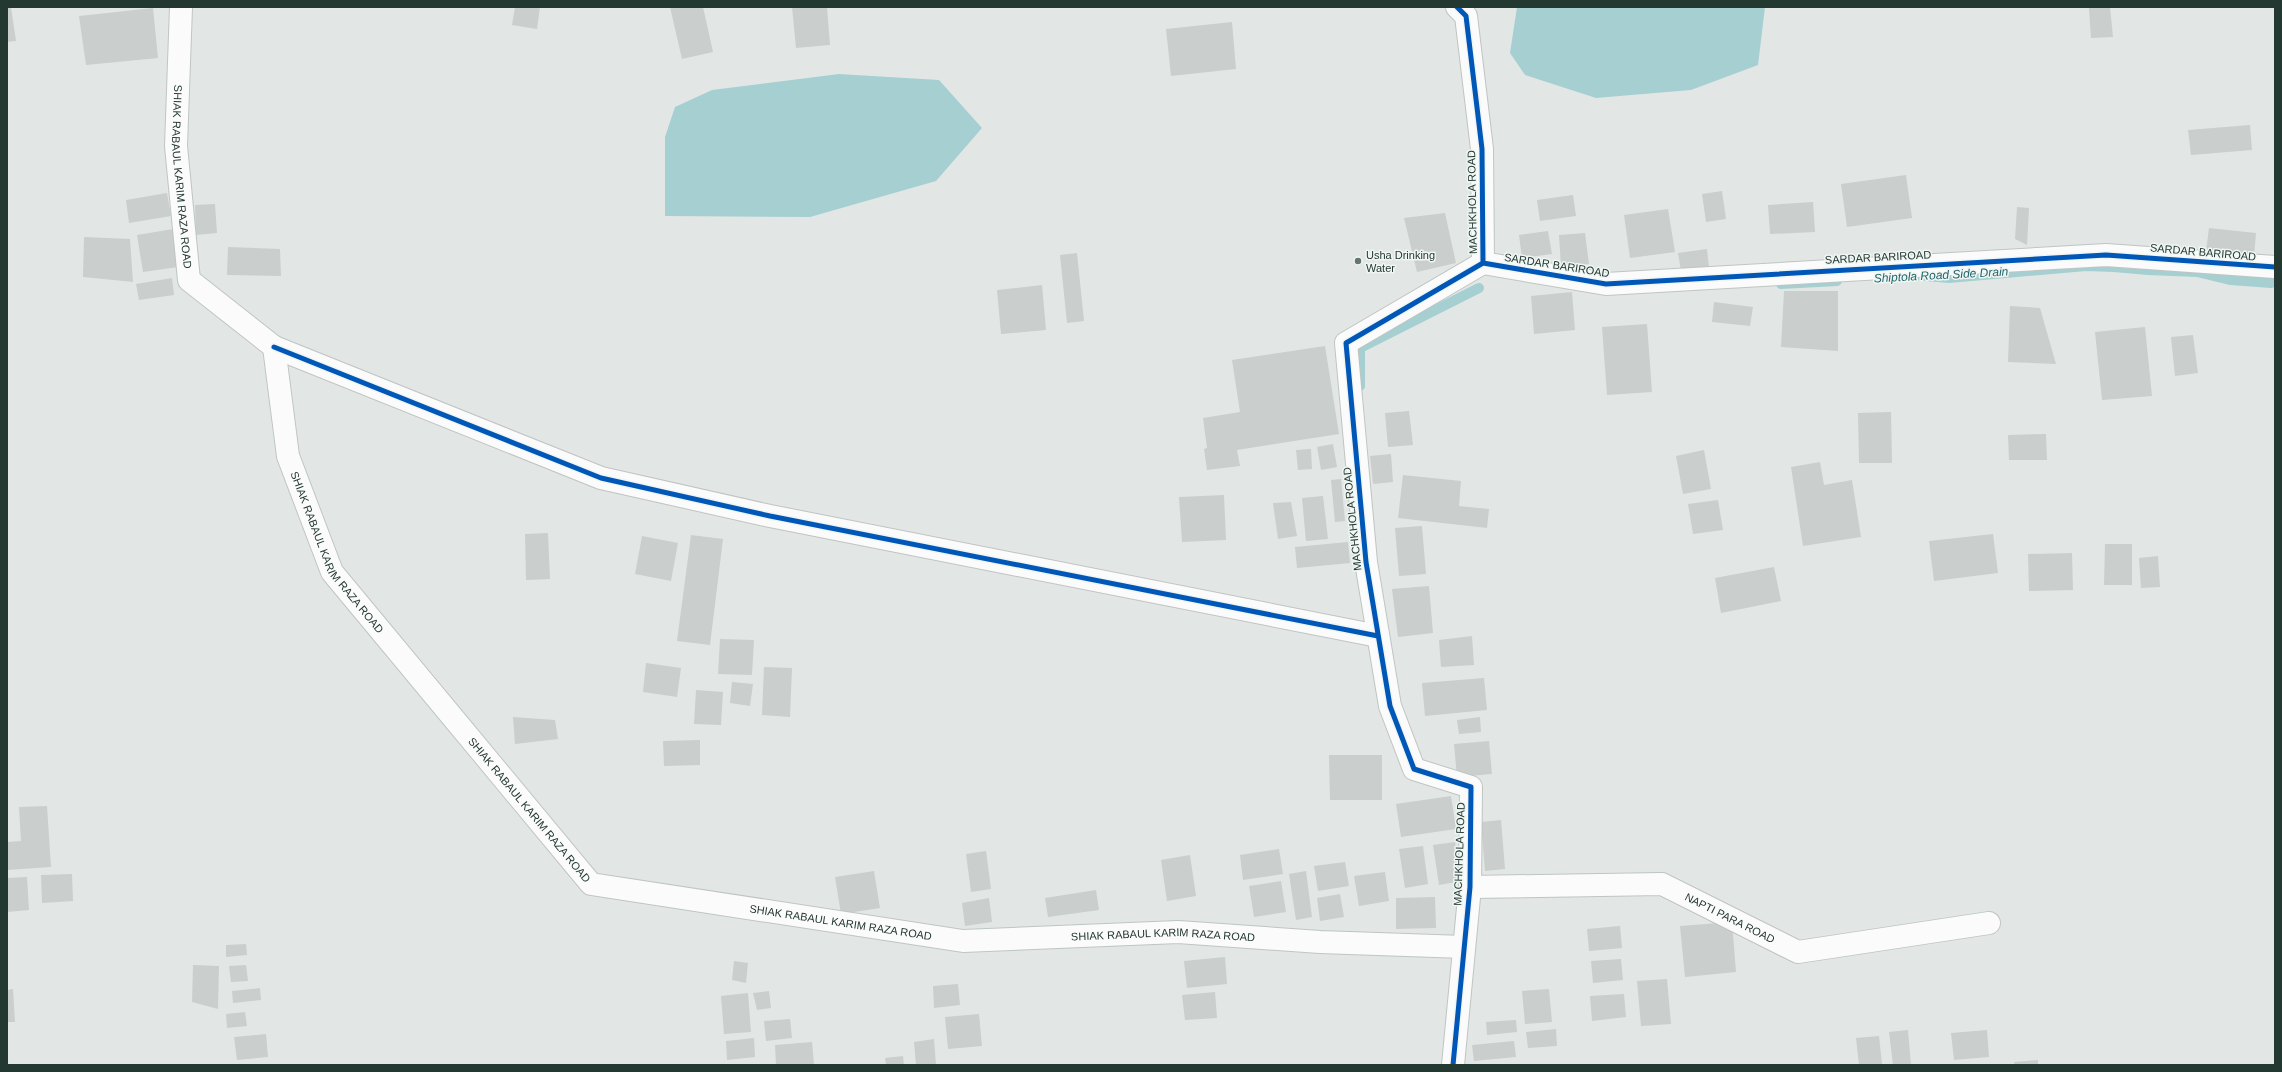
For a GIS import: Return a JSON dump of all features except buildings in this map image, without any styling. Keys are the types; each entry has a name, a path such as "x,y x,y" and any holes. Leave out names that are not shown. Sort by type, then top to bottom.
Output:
{"street":[{"name":"SHIAK RABAUL KARIM RAZA ROAD","path":"181,7 176,146 189,280 274,347 288,456 332,572 591,884 963,941 1178,932 1320,942 1464,947"},
{"name":"MACHKHOLA ROAD","path":"1453,1065 1470,887 1471,788 1414,769 1390,706 1366,562 1346,343 1483,263 1482,149 1466,16 1457,7"},
{"name":"SARDAR BARIROAD","path":"1483,263 1606,284 2106,255 2275,267"},
{"path":"274,347 601,478 770,516 1378,636"},
{"name":"NAPTI PARA ROAD","path":"1470,887 1662,884 1798,952 1989,923"}],"water":[{"path":"1517,7 1765,7 1758,65 1691,90 1596,98 1525,75 1510,53"},
{"path":"839,74 939,80 982,128 936,181 810,217 665,216 665,137 675,107 712,90"}],"waterway":[{"name":"Shiptola Road Side Drain","path":"1915,275 1949,278 2086,266 2197,272 2230,280 2271,283 2275,281"},
{"name":"Shiptola Road Side Drain","path":"1781,284 1837,281"},
{"path":"1360,386 1360,348 1479,288"}],"cycle path":[{"path":"1453,1065 1470,887 1471,787 1414,769 1390,706 1366,562 1346,343 1483,263 1482,149 1466,16 1457,7"},
{"path":"1483,263 1606,284 2106,255 2275,267"},
{"path":"274,347 601,478 770,516 1378,636"}],"place":[{"name":"Usha Drinking Water","path":"1358,261"}]}
